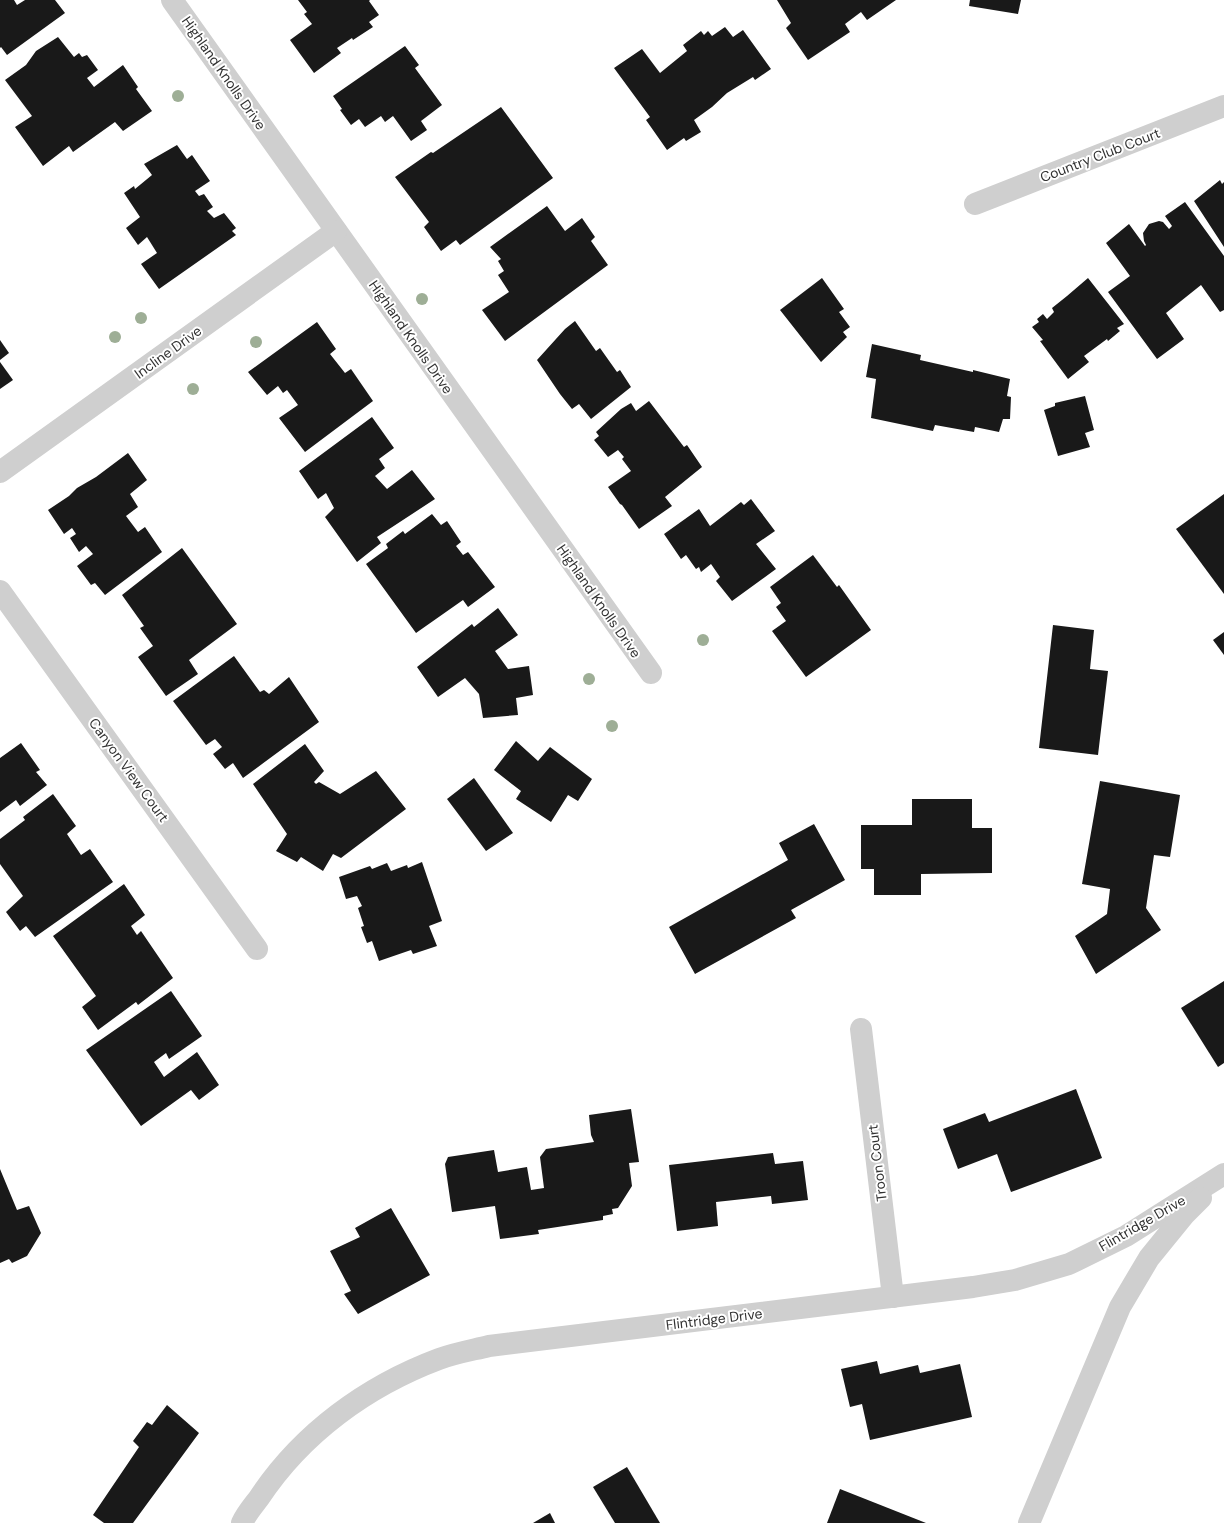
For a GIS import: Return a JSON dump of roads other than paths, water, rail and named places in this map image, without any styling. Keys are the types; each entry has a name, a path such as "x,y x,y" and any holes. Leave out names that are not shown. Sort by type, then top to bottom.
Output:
{"street":[{"name":"Highland Knolls Drive","path":"172,0 651,673"},
{"name":"Country Club Court","path":"975,204 1224,106"},
{"name":"Incline Drive","path":"0,472 336,231"},
{"name":"Canyon View Court","path":"0,591 257,949"},
{"name":"Troon Court","path":"861,1029 893,1297"},
{"name":"Flintridge Drive","path":"242,1523 271,1479 306,1441 344,1408 394,1379 440,1359 489,1346 973,1287 1015,1280 1069,1264 1126,1236 1224,1174"},
{"name":"Flintridge Drive","path":"1029,1523 1120,1307 1149,1258 1184,1215 1204,1194 1224,1179"}]}
